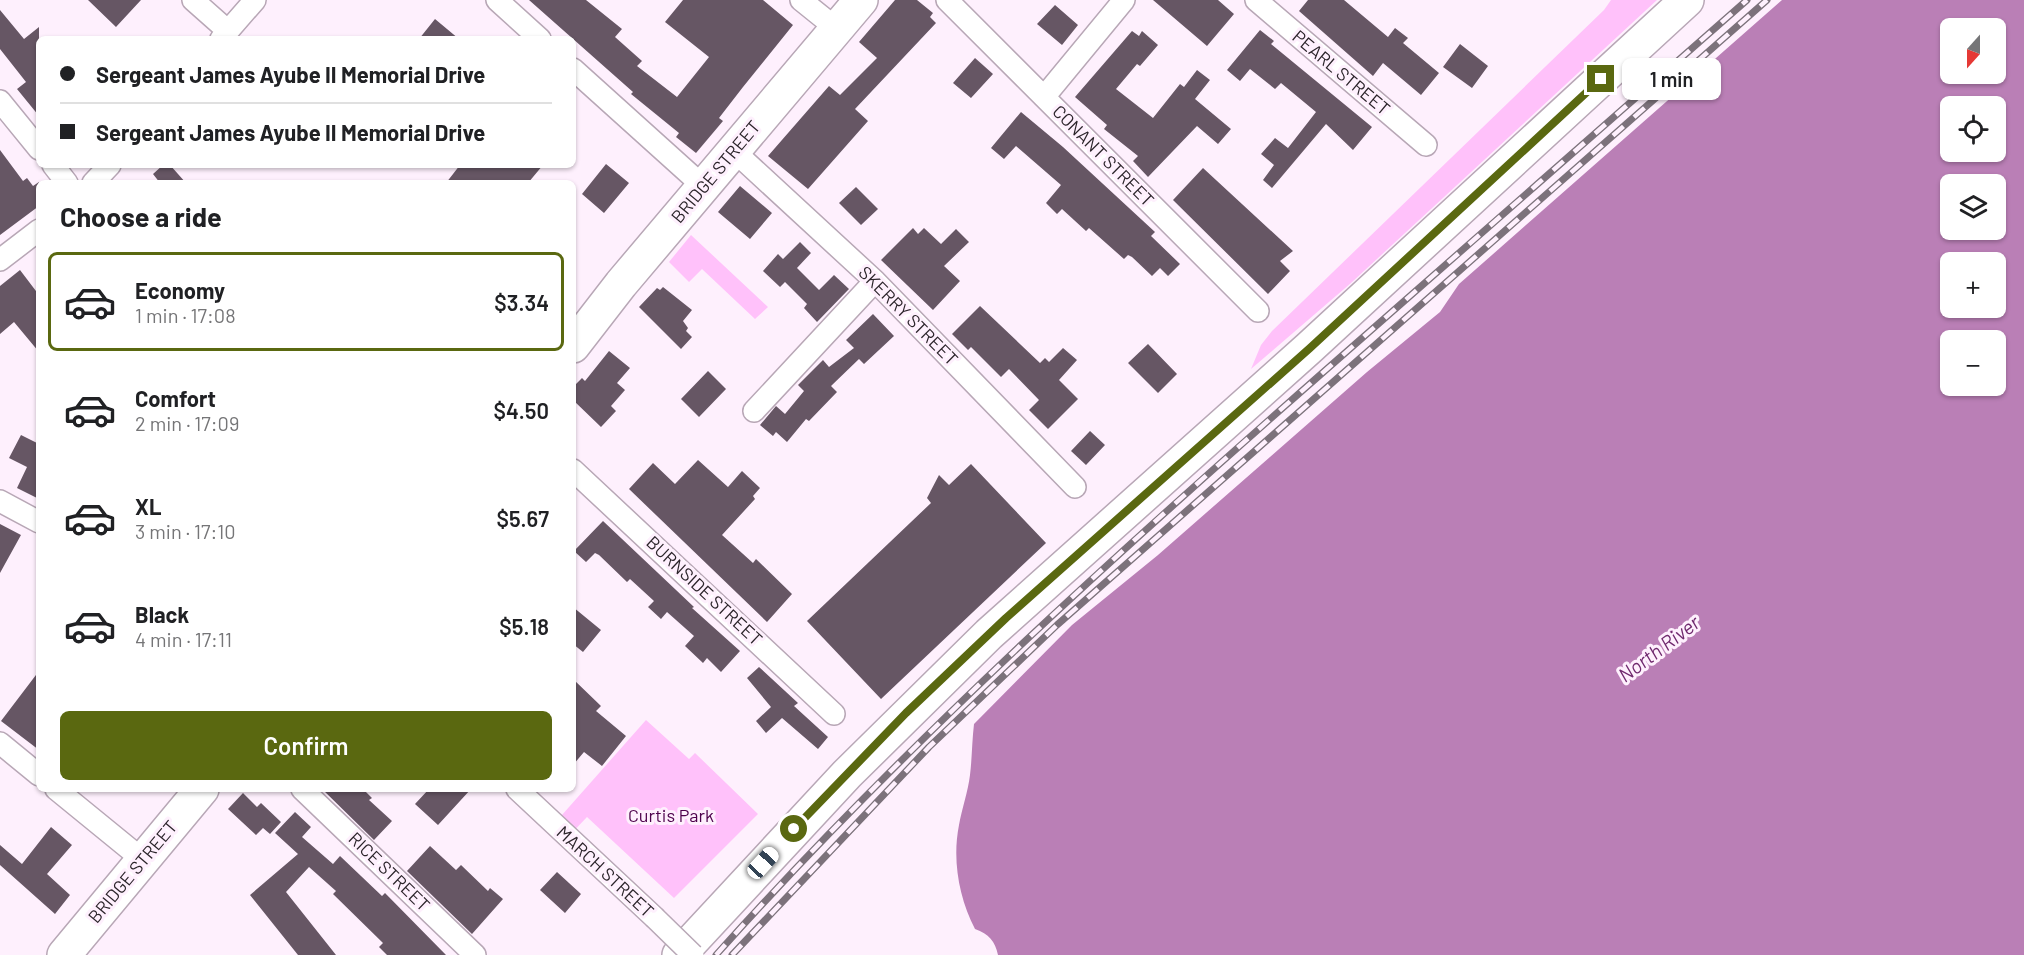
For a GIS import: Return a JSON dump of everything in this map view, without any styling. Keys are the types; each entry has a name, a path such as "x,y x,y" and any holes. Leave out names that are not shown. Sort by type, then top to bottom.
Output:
{"main road":[{"name":"BRIDGE STREET","path":"576,342 861,0"},
{"path":"679,955 847,774 989,634 1310,348 1687,0"},
{"name":"BRIDGE STREET","path":"64,955 200,792"}],"street":[{"path":"193,0 225,35 255,0"},
{"path":"497,0 537,36"},
{"path":"801,0 837,29"},
{"name":"CONANT STREET","path":"947,0 1258,311"},
{"path":"1044,97 1124,0"},
{"name":"PEARL STREET","path":"1256,0 1426,145"},
{"path":"576,72 704,187"},
{"path":"0,101 36,144"},
{"name":"SKERRY STREET","path":"734,151 875,281 1075,487"},
{"path":"55,168 65,180"},
{"path":"96,180 107,168"},
{"path":"0,260 36,232"},
{"path":"754,411 875,281"},
{"name":"BURNSIDE STREET","path":"576,473 834,714"},
{"path":"0,501 36,520"},
{"path":"0,743 36,773"},
{"path":"61,792 143,860"},
{"name":"RICE STREET","path":"305,792 475,955"},
{"name":"MARCH STREET","path":"520,792 693,955"}],"green space":[{"path":"1611,0 1657,0 1351,283 1251,369 1261,345 1272,331 1604,10"},
{"path":"691,235 768,307 755,319 702,269 689,282 669,262"},
{"name":"Curtis Park","path":"646,720 689,759 695,753 758,814 674,898 587,817 568,837 554,824"}],"water":[{"name":"North River","path":"1782,0 2024,0 2024,955 998,955 991,939 975,929 969,917 958,879 957,838 970,775 974,724 1072,625 1158,555 1367,372 1440,312 1459,284"}],"building":[{"path":"88,0 141,0 116,27"},
{"path":"529,0 586,0 622,29 615,37 642,61 637,66 677,97 709,57 665,22 683,0 763,0 793,25 719,118 723,121 696,153 676,137 679,133 631,94 633,92 576,42 576,36 570,36"},
{"path":"895,0 917,0 933,13 930,17 936,23 855,109 868,121 808,189 768,156 829,86 840,95 877,58 859,42"},
{"path":"1153,0 1218,0 1234,14 1207,46"},
{"path":"1308,0 1344,0 1388,37 1395,28 1408,38 1403,43 1439,73 1421,95 1383,63 1373,76 1299,11"},
{"path":"1055,5 1078,25 1062,45 1037,24"},
{"path":"0,10 24,39 39,27 39,36 36,36 36,112 17,89 26,82 0,49"},
{"path":"435,19 455,36 421,36"},
{"path":"1260,30 1274,41 1271,44 1372,127 1353,150 1326,124 1272,188 1263,180 1274,165 1261,154 1275,138 1288,148 1316,112 1281,83 1275,89 1250,69 1240,81 1227,70"},
{"path":"1132,31 1139,36 1142,31 1158,45 1140,66 1137,64 1116,89 1153,118 1180,84 1184,87 1197,70 1210,80 1195,99 1231,129 1218,144 1197,126 1148,177 1133,161 1138,156 1104,129 1107,125 1075,97"},
{"path":"1460,44 1488,66 1472,88 1443,67"},
{"path":"975,58 993,74 971,98 953,83"},
{"path":"1021,112 1063,147 1155,232 1151,236 1180,264 1168,276 1160,268 1152,276 1132,257 1128,255 1124,259 1089,228 1086,231 1062,209 1057,214 1046,203 1061,185 1016,146 1004,159 991,148"},
{"path":"0,150 23,181 27,178 33,186 36,184 36,208 0,235"},
{"path":"606,164 629,183 604,213 582,194"},
{"path":"160,168 173,168 183,180 158,180 153,174"},
{"path":"458,168 540,168 530,180 448,180"},
{"path":"1203,168 1293,251 1280,261 1290,271 1268,294 1173,200"},
{"path":"740,186 772,213 750,239 718,212"},
{"path":"856,187 878,209 861,225 839,203"},
{"path":"913,228 918,234 924,228 941,244 956,229 969,242 944,266 960,281 933,310 881,260"},
{"path":"800,242 811,253 797,268 819,290 834,275 849,289 817,322 804,308 807,304 785,282 780,287 763,271 778,254 783,259"},
{"path":"20,270 36,291 36,348 14,322 0,334 0,286"},
{"path":"663,287 692,310 683,321 688,328 686,331 692,337 681,349 639,307 657,288 660,290"},
{"path":"980,306 1040,363 1045,358 1049,362 1063,348 1077,360 1059,380 1078,399 1048,429 1029,410 1039,400 1009,369 1001,377 971,347 968,350 952,334"},
{"path":"873,314 894,336 864,364 859,359 831,386 837,392 809,421 806,419 787,442 776,432 773,436 760,425 776,406 785,414 804,391 798,385 823,360 829,367 854,348 846,340"},
{"path":"1148,344 1177,374 1158,393 1128,363"},
{"path":"609,351 630,368 617,383 625,390 611,406 616,411 601,427 576,403 576,384 582,378 585,381"},
{"path":"708,371 726,389 699,417 681,399"},
{"path":"1090,431 1105,445 1086,465 1071,451"},
{"path":"21,435 36,442 36,498 17,488 27,467 9,458"},
{"path":"698,460 728,487 742,471 760,488 753,496 755,499 722,535 753,563 756,559 792,594 767,622 629,489 653,463 675,484"},
{"path":"971,464 1046,543 881,699 807,621 931,503 927,498 939,475 949,485"},
{"path":"603,521 694,607 692,608 740,651 721,672 707,658 703,663 685,646 694,636 667,612 661,619 648,607 654,601 630,579 627,582 599,555 595,553 586,562 576,553 576,549"},
{"path":"0,524 21,535 0,573"},
{"path":"576,609 601,630 583,652 576,646"},
{"path":"759,667 798,703 794,706 828,737 818,749 782,718 766,733 756,721 771,707 747,678"},
{"path":"36,675 36,748 1,721"},
{"path":"576,682 601,706 596,711 626,736 602,766 584,752 576,761"},
{"path":"325,792 366,792 372,798 369,800 392,821 374,840"},
{"path":"426,792 468,792 438,825 415,804"},
{"path":"243,793 257,807 261,803 281,822 270,834 263,828 256,835 228,809"},
{"path":"295,812 311,827 302,837 333,864 340,856 382,896 385,893 446,955 387,955 379,947 383,943 333,894 336,891 309,867 286,892 336,955 298,955 250,895 298,854 275,833"},
{"path":"51,827 72,845 47,874 70,895 55,914 0,865 0,845 22,864"},
{"path":"430,846 456,870 461,865 488,891 490,888 503,899 472,934 407,871"},
{"path":"557,872 581,894 565,913 540,890"}],"railway":[{"path":"716,955 861,801 1013,652 1248,438 1747,0"},
{"path":"732,955 929,747 1057,625 1767,0"}],"route":[{"path":"794,829 906,713 1056,571 1310,348 1601,79"}]}
